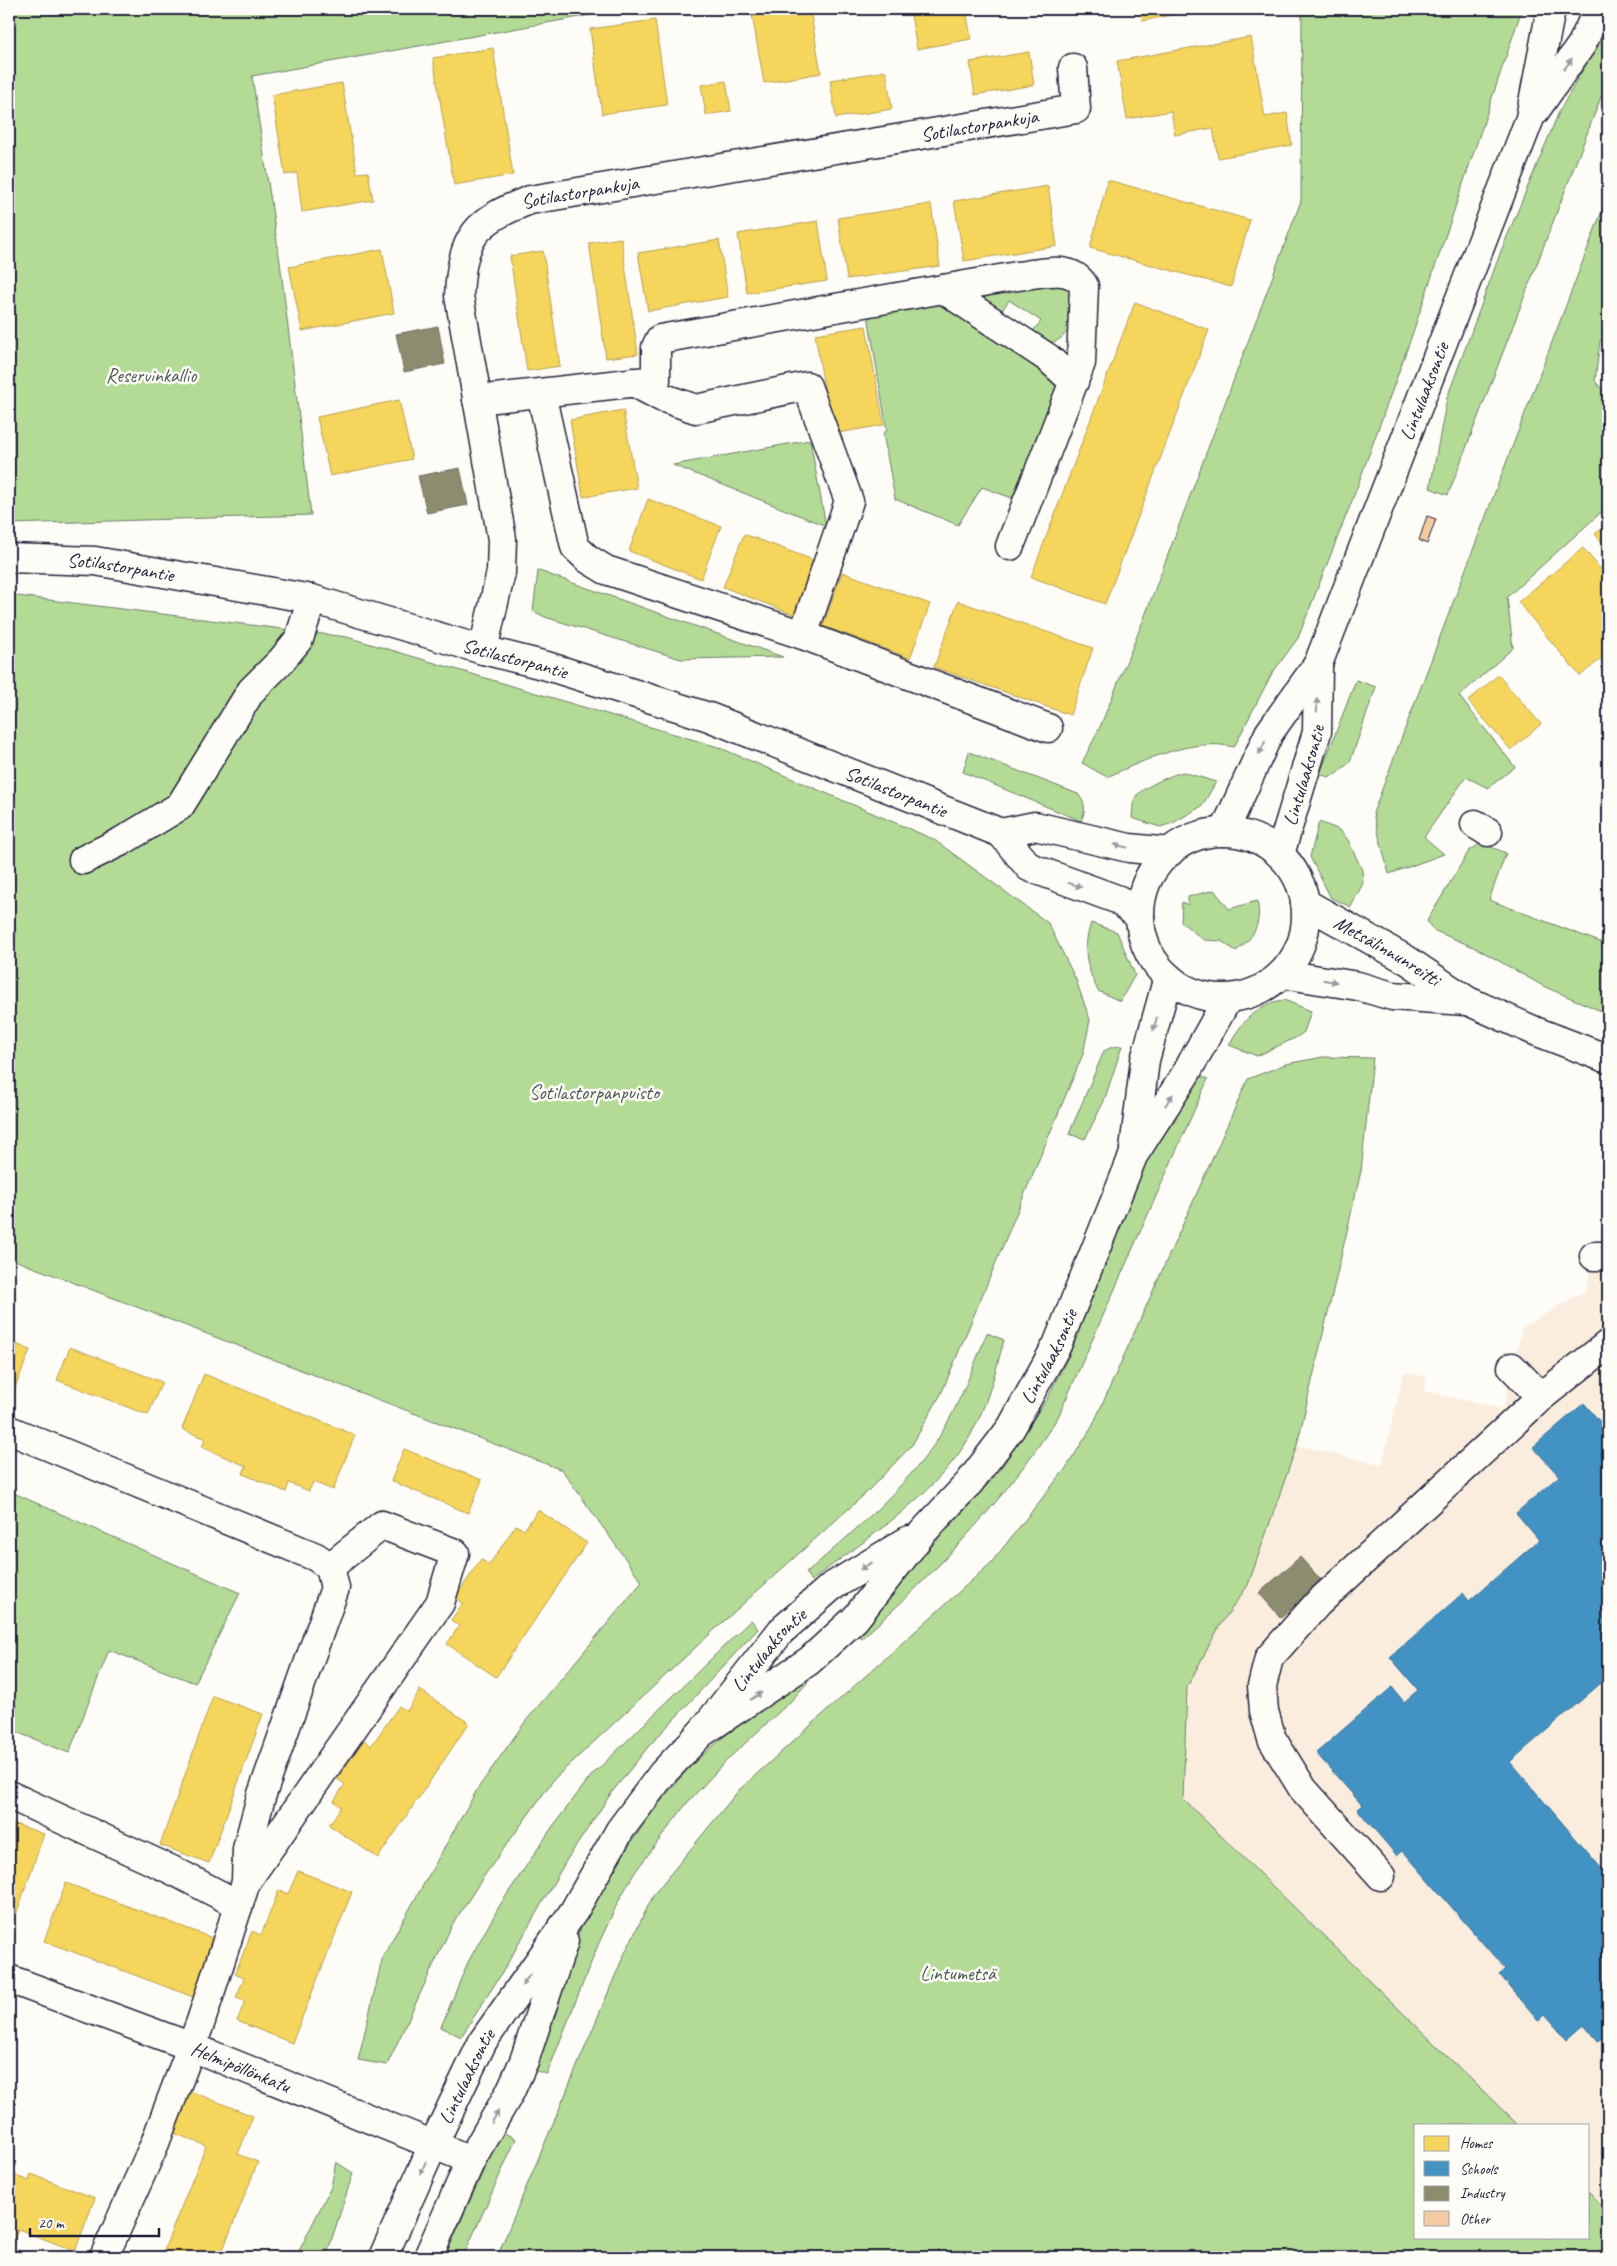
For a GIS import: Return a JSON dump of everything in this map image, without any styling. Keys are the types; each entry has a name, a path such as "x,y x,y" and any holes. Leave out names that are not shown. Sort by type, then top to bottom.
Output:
{"street":[{"name":"Lintulaaksontie","path":"1224,832 1269,733 1318,664 1530,118 1552,9"},
{"name":"Lintulaaksontie","path":"1530,118 1582,44 1598,9"},
{"name":"Sotilastorpankuja","path":"483,650 501,572 502,539 459,296 460,269 470,240 483,223 501,211 530,200 1076,109 1073,68"},
{"path":"477,400 656,380 656,347 660,338 1017,276 1064,271 1080,280 1084,286 1080,363 1010,546"},
{"path":"943,289 1048,358 1074,382"},
{"path":"633,382 661,397 696,409 807,386 848,501 803,635"},
{"path":"541,393 575,547 588,559 606,570 803,635 1048,728"},
{"name":"Sotilastorpantie","path":"9,558 95,561 312,599 483,650 547,666 709,717 1001,833 1029,867 1119,900 1140,917"},
{"path":"83,860 122,841 180,806 250,691 281,661 299,639 312,599"},
{"name":"Lintulaaksontie","path":"1280,854 1317,732 1318,664"},
{"path":"1001,833 1035,826 1129,848 1170,852"},
{"path":"1224,832 1244,835 1264,842 1280,854 1292,868 1300,885 1305,903 1306,923 1302,942 1294,959 1282,974 1266,986 1248,994 1228,998 1196,993 1168,977 1154,960 1144,940 1140,917 1148,881 1157,865 1170,852 1186,841 1205,834 1224,832"},
{"name":"Metsälinnunreitti","path":"1305,903 1407,960 1468,1001 1535,1031 1608,1060"},
{"name":"Metsälinnunreitti","path":"1282,974 1358,986 1392,996 1468,1001"},
{"name":"Lintulaaksontie","path":"1133,1156 1145,1060 1168,977"},
{"name":"Lintulaaksontie","path":"701,1733 809,1661 855,1619 923,1532 969,1483 1010,1428 1052,1353 1133,1156 1185,1075 1228,998"},
{"path":"1381,1876 1304,1789 1272,1740 1264,1711 1262,1686 1269,1658 1318,1603 1541,1397 1608,1344"},
{"path":"1512,1367 1541,1397"},
{"path":"9,1430 316,1557 330,1567 335,1588 261,1797 247,1848 242,1894 192,2047 155,2143 104,2257"},
{"path":"242,1894 440,1603 455,1553 382,1526 330,1567"},
{"name":"Lintulaaksontie","path":"383,2257 434,2143 483,2041 574,1911 620,1830 662,1774 701,1733 781,1631 831,1586 923,1532"},
{"path":"9,1795 174,1872 242,1894"},
{"name":"Lintulaaksontie","path":"428,2257 471,2160 510,2092 524,2061 574,1911"},
{"name":"Helmipöllönkatu","path":"9,1979 192,2047 434,2143 471,2160"}],"shaded area":[{"path":"1594,1256 1608,1256 1608,2212 1590,2195 1590,2124 1517,2124 1183,1799 1187,1687 1220,1625 1248,1585 1297,1445 1382,1465 1404,1372 1427,1377 1424,1391 1503,1409 1522,1328 1586,1290"}],"green space":[{"name":"Reservinkallio","path":"9,9 624,9 252,76 280,262 311,515 9,524"},
{"path":"1302,9 1522,9 1411,338 1355,493 1298,638 1271,675 1234,747 1202,745 1185,748 1153,757 1107,777 1082,763 1100,727 1143,621 1301,201"},
{"path":"1608,25 1608,79 1448,495 1430,488 1447,398 1501,251 1559,112"},
{"path":"1608,195 1608,335 1600,341 1595,381 1608,397 1608,506 1507,597 1513,648 1459,696 1515,767 1488,788 1466,777 1424,837 1444,854 1389,874 1373,813"},
{"path":"1053,280 1064,284 1073,292 1071,328 1056,341 1048,342 1029,336 1041,321 1009,300 999,315 982,301 985,296"},
{"path":"936,301 981,326 1035,363 1055,384 1058,399 1012,498 982,487 958,525 895,499 883,433 887,431 868,315"},
{"path":"810,440 826,526 673,465"},
{"path":"538,571 783,657 681,659 545,617 533,611"},
{"name":"Sotilastorpanpuisto","path":"9,595 347,637 718,747 933,839 1048,923 1076,980 1090,1020 1083,1054 941,1394 912,1445 865,1494 725,1620 554,1779 484,1876 452,1925 387,2065 358,2060 383,1956 478,1788 525,1722 642,1582 562,1470 9,1258"},
{"path":"1356,680 1376,687 1350,762 1336,774 1328,777 1320,774"},
{"path":"969,752 1078,794 1083,801 1084,807 1081,821 963,772"},
{"path":"1183,772 1216,782 1202,806 1173,823 1160,827 1132,818 1133,803 1137,795 1159,781"},
{"path":"1319,822 1340,830 1348,840 1362,870 1363,883 1351,907 1331,898 1310,857"},
{"path":"1481,843 1506,853 1489,900 1608,945 1608,1014 1543,986 1478,949 1433,930 1427,921 1469,851"},
{"path":"1214,890 1229,909 1257,901 1258,916 1255,929 1248,941 1236,951 1221,941 1204,940 1181,922 1182,902 1188,905 1188,897"},
{"path":"1091,923 1117,932 1135,975 1120,1001 1098,991 1088,965 1086,950"},
{"path":"1284,1000 1311,1011 1304,1032 1257,1056 1229,1045 1251,1015 1266,1005"},
{"path":"1122,1046 1104,1101 1085,1139 1069,1134 1104,1051 1112,1047"},
{"name":"Lintumetsä","path":"1323,1057 1373,1058 1361,1171 1297,1445 1248,1585 1220,1625 1187,1687 1183,1799 1517,2124 1414,2124 1414,2238 1590,2238 1590,2195 1608,2212 1608,2257 497,2257 623,1957 654,1894 739,1790 991,1563 1066,1468 1092,1427 1248,1079 1286,1064"},
{"path":"1194,1073 1208,1079 1058,1417 1015,1478 968,1535 916,1588 862,1638 855,1632 997,1474 1048,1397 1070,1353 1149,1154 1175,1120"},
{"path":"987,1333 1004,1340 981,1413 970,1436 956,1457 939,1478 898,1515 811,1581 806,1573 877,1510 928,1453 957,1404"},
{"path":"9,1491 240,1593 195,1683 109,1650 69,1753 9,1729"},
{"path":"751,1620 758,1629 648,1747 612,1792 566,1861 502,1973 461,2037 441,2027 468,1962 500,1905 553,1826 591,1776"},
{"path":"803,1677 808,1682 790,1702 729,1758 687,1803 635,1872 619,1900 598,1945 547,2074 530,2069 551,2001 566,1961 602,1889 631,1842 663,1798 693,1764 739,1725"},
{"path":"501,2131 516,2139 463,2257 445,2257"},
{"path":"336,2162 353,2173 326,2257 296,2257 331,2187"}],"building: Homes":[{"path":"751,9 810,9 821,73 764,83"},
{"path":"910,9 966,9 971,39 917,49"},
{"path":"1140,9 1198,9 1143,21"},
{"path":"655,20 667,105 602,114 590,29"},
{"path":"1251,37 1265,117 1287,113 1292,145 1218,158 1213,128 1175,135 1171,111 1127,119 1117,61"},
{"path":"493,48 513,175 454,185 433,58"},
{"path":"1029,52 1034,85 975,95 970,62"},
{"path":"886,71 892,109 836,118 830,80"},
{"path":"726,81 731,111 706,115 701,85"},
{"path":"342,83 357,173 368,172 373,200 302,212 297,173 285,175 272,95"},
{"path":"1108,180 1250,220 1231,287 1090,248"},
{"path":"1048,186 1057,246 964,261 954,201"},
{"path":"931,204 940,266 847,279 838,218"},
{"path":"818,221 827,281 747,293 738,234"},
{"path":"621,238 638,354 606,358 589,243"},
{"path":"719,240 728,297 648,311 638,253"},
{"path":"382,249 394,313 302,331 289,267"},
{"path":"543,251 560,366 527,371 510,256"},
{"path":"1135,302 1209,330 1105,604 1031,577"},
{"path":"866,326 884,425 832,434 815,334"},
{"path":"399,400 412,459 330,476 317,417"},
{"path":"623,410 637,488 583,497 570,420"},
{"path":"648,499 721,526 701,579 629,551"},
{"path":"1608,523 1608,550 1595,534"},
{"path":"744,534 816,561 795,615 723,587"},
{"path":"1583,548 1608,578 1608,653 1580,676 1518,602"},
{"path":"842,572 930,604 910,658 823,626"},
{"path":"958,601 1093,648 1070,715 934,667"},
{"path":"1498,675 1541,724 1511,750 1468,701"},
{"path":"9,1341 30,1350 9,1403"},
{"path":"70,1347 162,1382 148,1415 57,1380"},
{"path":"204,1374 355,1435 333,1490 313,1482 309,1491 289,1483 286,1492 243,1474 246,1466 202,1447 205,1439 182,1429"},
{"path":"404,1449 482,1480 468,1513 391,1481"},
{"path":"538,1510 587,1543 496,1677 447,1644 459,1626 451,1620 463,1603 455,1598 481,1559 489,1565 516,1525 524,1530"},
{"path":"420,1690 469,1723 378,1858 329,1825 341,1807 334,1801 345,1784 337,1779 364,1740 371,1746 399,1706 407,1711"},
{"path":"213,1696 263,1714 209,1863 160,1845"},
{"path":"9,1822 44,1834 16,1915 9,1913"},
{"path":"298,1871 352,1892 292,2043 237,2021 245,2001 236,1998 244,1978 235,1974 252,1931 261,1935 279,1890 288,1894"},
{"path":"66,1883 218,1940 196,1998 44,1941"},
{"path":"190,2091 253,2116 238,2154 258,2162 220,2257 161,2257 206,2146 174,2133"},
{"path":"9,2173 29,2181 31,2174 95,2198 75,2251 18,2229 14,2240 9,2238"}],"building: Schools":[{"path":"1584,1403 1608,1431 1608,1677 1510,1762 1608,1876 1608,2033 1598,2042 1584,2025 1567,2040 1545,2015 1539,2021 1499,1974 1505,1969 1403,1851 1397,1856 1357,1809 1362,1805 1316,1753 1392,1687 1404,1702 1418,1690 1390,1657 1463,1593 1469,1601 1539,1540 1516,1513 1559,1476 1533,1447"}],"building: Industry":[{"path":"438,326 445,364 404,372 396,334"},
{"path":"460,468 468,505 427,513 418,476"},
{"path":"1300,1557 1322,1581 1281,1618 1259,1593"}],"building: Other":[{"path":"1427,516 1436,519 1427,544 1419,540"}]}
